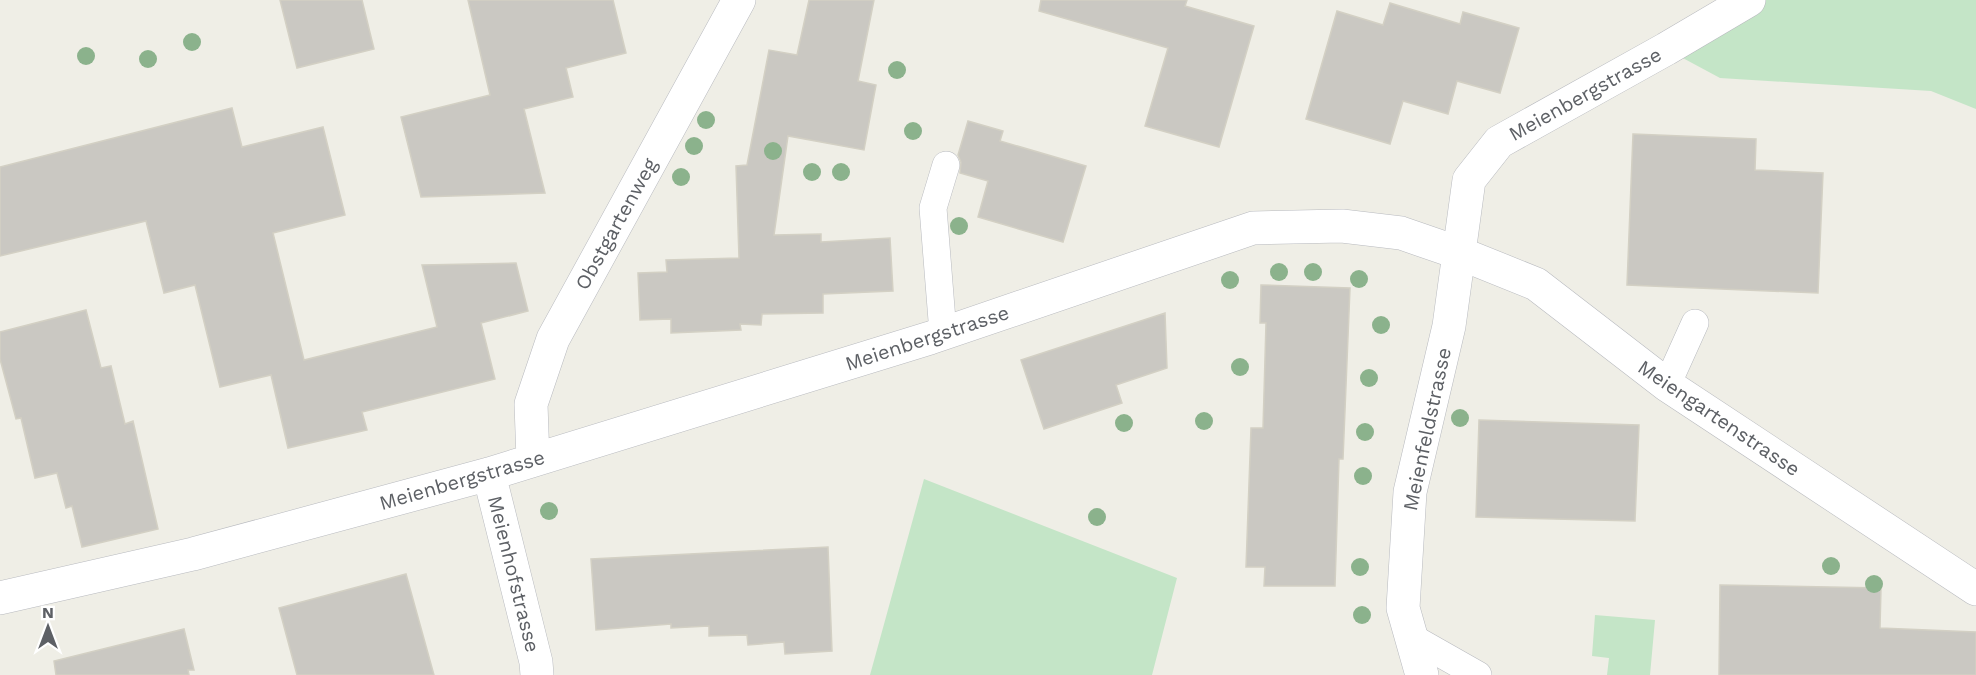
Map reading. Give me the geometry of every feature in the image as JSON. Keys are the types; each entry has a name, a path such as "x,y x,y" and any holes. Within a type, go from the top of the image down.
{"street":[{"name":"Obstgartenweg","path":"533,460 531,404 553,339 739,0"},
{"name":"Meienbergstrasse","path":"0,598 193,554 489,474 942,333 1253,228 1354,227 1401,233 1459,253 1469,180 1499,142 1715,9 1749,0"},
{"name":"Meiengartenstrasse","path":"1459,253 1536,284 1667,385 1976,589"},
{"name":"Meienfeldstrasse","path":"1422,675 1403,608 1410,492 1449,326 1459,253"},
{"name":"Meienhofstrasse","path":"489,474 536,662 537,675"}],"lane":[{"path":"942,333 933,208 946,165"},
{"path":"1667,385 1695,323"},
{"path":"1411,637 1478,675"}],"green space":[{"path":"1749,0 1976,0 1976,109 1931,91 1720,78 1666,49"},
{"path":"924,479 1177,578 1152,675 870,675"},
{"path":"1595,615 1655,620 1650,675 1607,675 1609,658 1592,656"}],"building":[{"path":"280,0 362,0 374,49 297,68"},
{"path":"468,0 613,0 626,53 566,68 573,97 524,109 545,193 421,197 401,117 490,95"},
{"path":"809,0 874,0 858,81 876,85 864,150 788,136 774,235 821,234 821,242 890,238 893,291 823,294 823,313 762,314 761,325 740,324 741,330 671,333 671,319 640,320 638,273 667,272 666,260 739,258 736,166 747,165 769,50 797,55"},
{"path":"1041,0 1187,0 1185,6 1254,26 1219,147 1145,126 1168,48 1039,11"},
{"path":"1390,3 1460,24 1463,12 1519,28 1500,93 1457,81 1448,114 1403,101 1390,144 1306,119 1337,11 1383,25"},
{"path":"232,108 242,147 323,127 345,215 273,233 304,360 437,327 422,265 516,263 528,311 481,323 495,379 362,412 367,430 288,448 271,375 220,387 195,285 164,293 146,221 0,256 0,167"},
{"path":"968,121 1003,131 1000,141 1086,166 1063,242 978,217 988,181 960,173 961,162 958,155"},
{"path":"1633,134 1756,139 1755,170 1823,173 1818,293 1627,285"},
{"path":"1261,285 1350,288 1343,459 1339,459 1335,586 1264,586 1265,567 1246,567 1251,428 1263,428 1266,323 1260,323"},
{"path":"86,310 101,368 111,366 125,424 133,421 158,529 82,547 72,506 66,508 57,473 35,478 21,418 16,419 0,359 0,332"},
{"path":"1165,313 1167,368 1116,385 1122,403 1044,429 1021,360"},
{"path":"1479,420 1639,425 1635,521 1476,517"},
{"path":"828,547 832,651 785,654 784,642 748,645 747,635 709,636 709,626 671,628 671,624 596,630 591,559"},
{"path":"406,574 434,675 297,675 279,608"},
{"path":"1720,585 1881,588 1880,628 1976,632 1976,675 1719,675"},
{"path":"184,629 194,670 188,670 189,675 56,675 54,661"}]}
